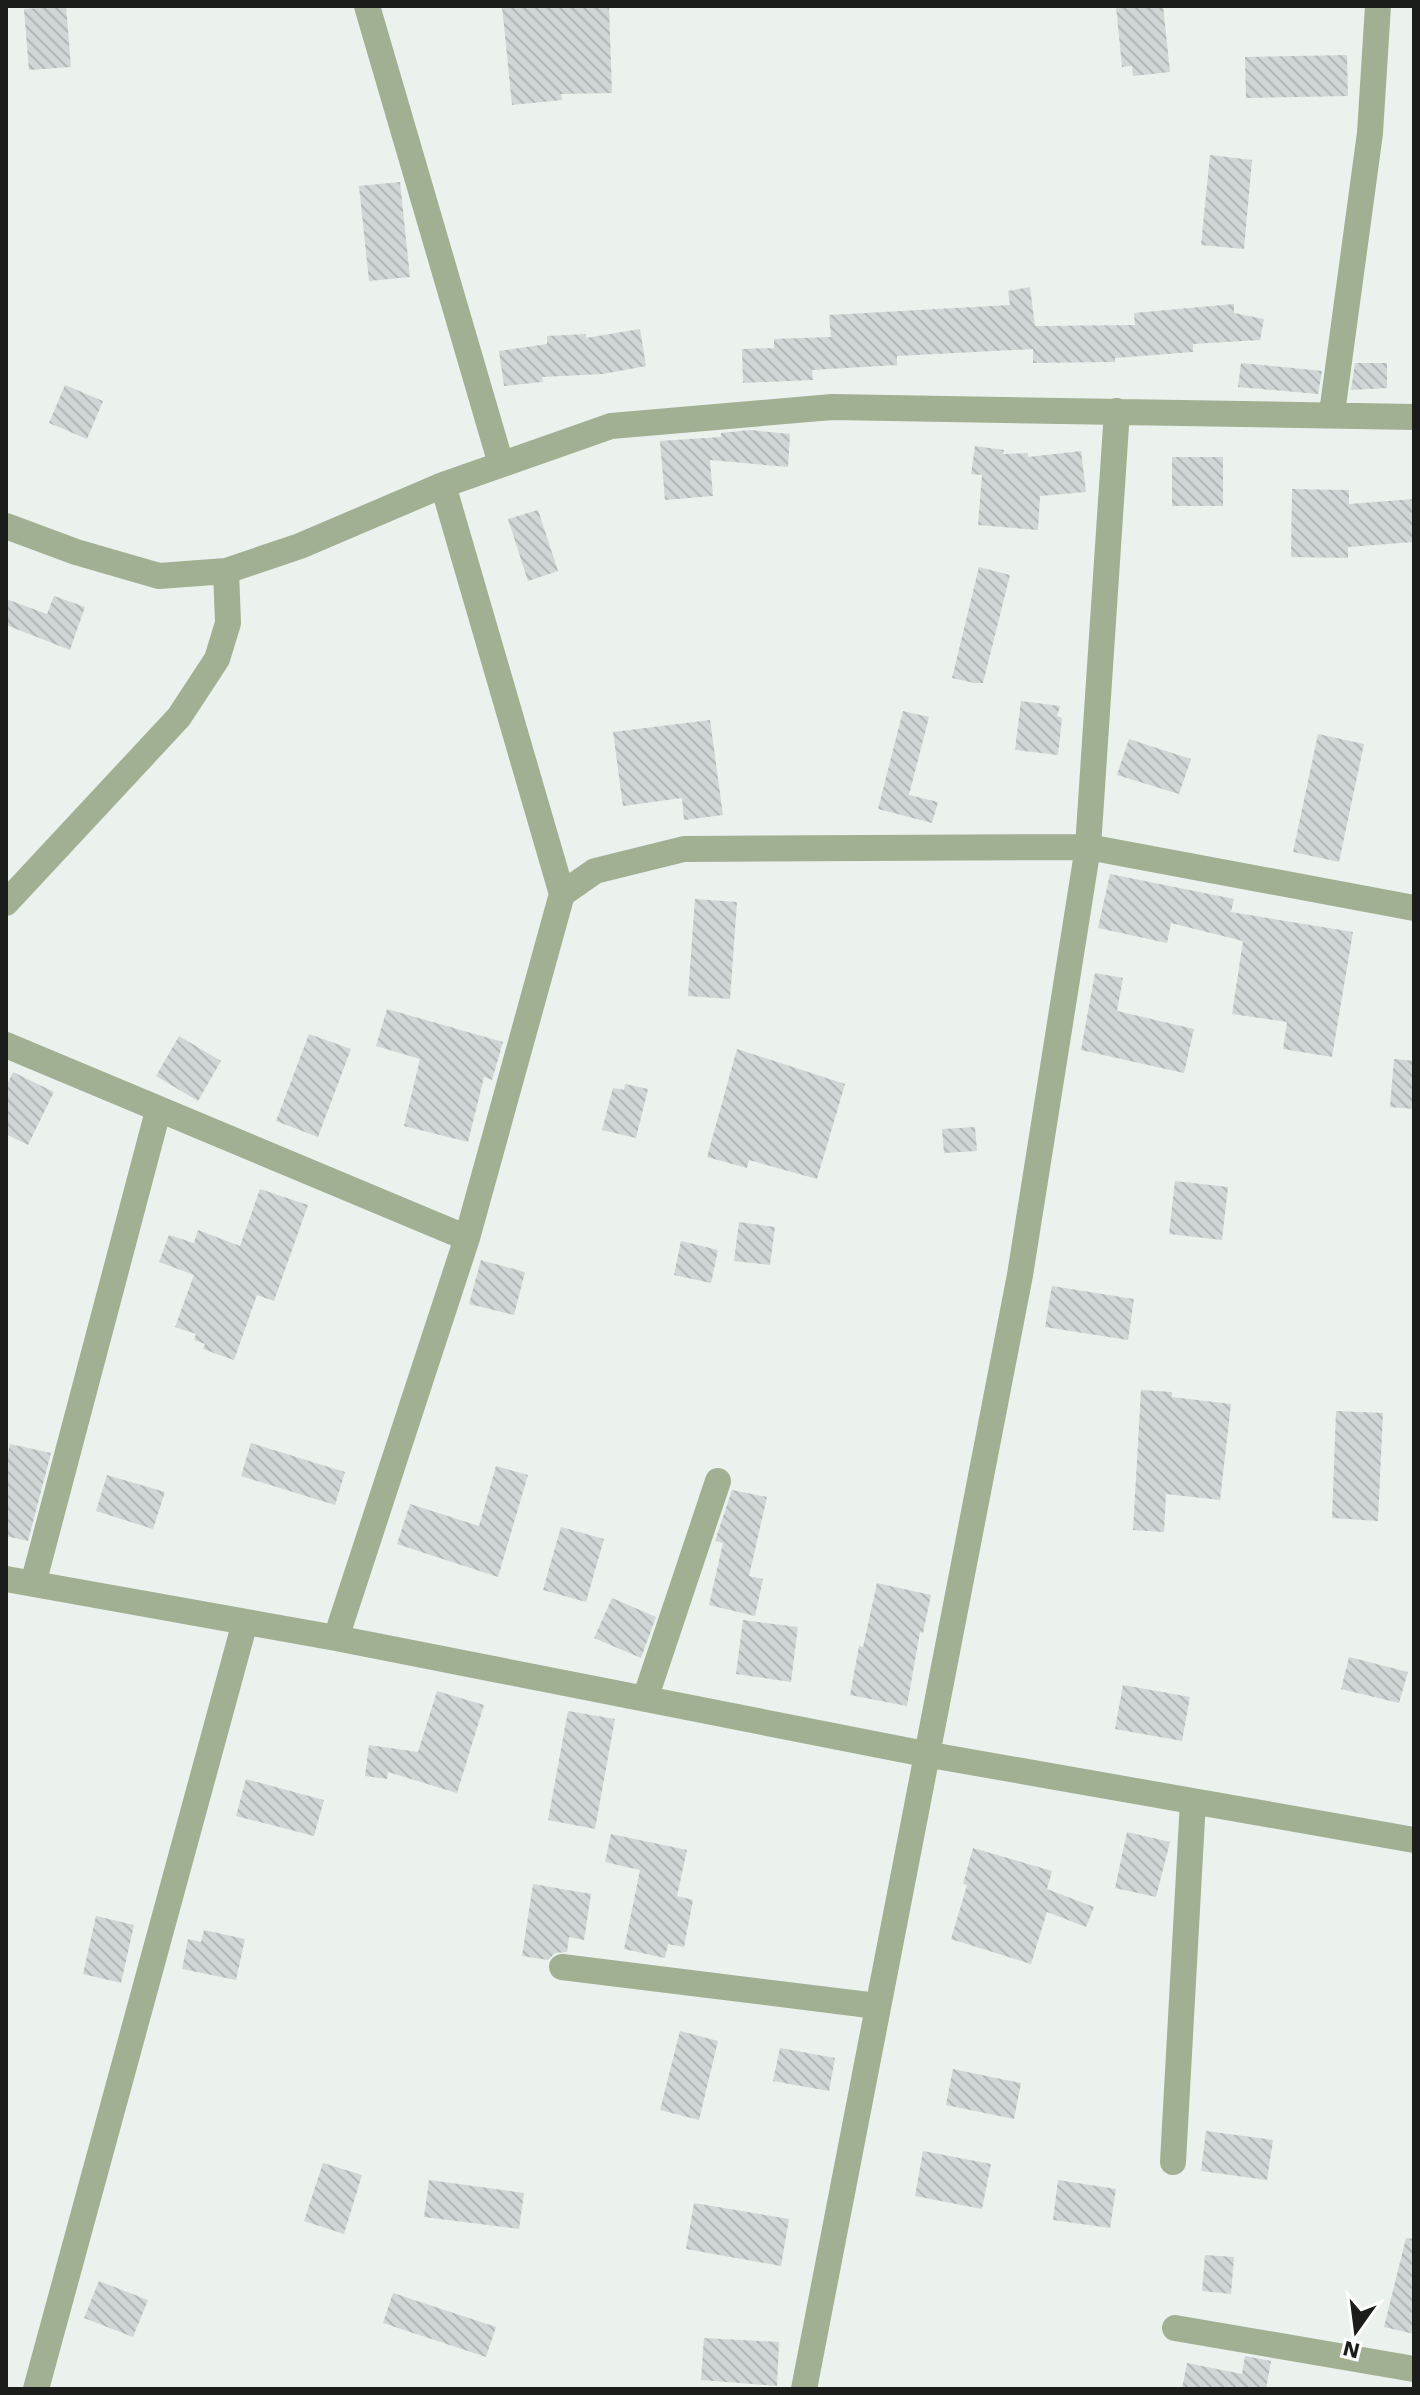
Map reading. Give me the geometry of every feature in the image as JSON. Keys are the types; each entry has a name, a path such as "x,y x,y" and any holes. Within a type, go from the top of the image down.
{"street":[{"path":"367,6 501,464"},
{"path":"1332,413 1370,133 1378,6"},
{"path":"6,526 76,552 159,576 226,571 300,546 443,485 611,426 626,424 832,407 1332,413 1414,417"},
{"path":"804,2389 1020,1275 1088,847 1117,411"},
{"path":"336,1638 467,1238 562,894 443,485"},
{"path":"6,903 179,717 217,659 228,623 226,571"},
{"path":"562,894 595,871 684,849 1088,847 1414,908"},
{"path":"6,1045 467,1238"},
{"path":"33,1584 158,1111"},
{"path":"645,1699 718,1481"},
{"path":"6,1579 336,1638 925,1754 1414,1840"},
{"path":"36,2389 245,1622"},
{"path":"1173,2162 1193,1801"},
{"path":"562,1967 877,2006"},
{"path":"1175,2328 1414,2369"}],"building":[{"path":"66,6 71,67 29,70 24,9"},
{"path":"502,6 609,6 612,93 561,94 562,100 512,105"},
{"path":"1116,6 1163,6 1170,72 1133,76 1132,66 1122,67"},
{"path":"1347,55 1348,96 1246,98 1245,57"},
{"path":"1210,155 1252,160 1244,249 1201,245"},
{"path":"400,182 410,277 369,281 359,186"},
{"path":"1030,287 1035,326 1135,325 1134,313 1234,304 1234,313 1264,319 1260,340 1193,344 1193,352 1115,358 1115,362 1033,363 1033,349 897,356 897,365 812,370 813,380 743,383 742,349 774,348 774,339 831,337 829,315 1010,305 1008,291"},
{"path":"640,329 646,366 603,374 542,377 543,382 504,386 499,351 547,344 547,336 586,334 586,338"},
{"path":"1241,363 1322,371 1318,394 1238,387"},
{"path":"1355,363 1387,363 1387,388 1351,390"},
{"path":"65,385 103,401 87,439 49,423"},
{"path":"750,430 790,434 788,467 710,460 713,496 665,500 660,441 721,437 721,433"},
{"path":"975,446 1004,450 1003,454 1028,453 1028,457 1081,451 1086,492 1040,496 1038,530 978,525 982,475 971,474"},
{"path":"1172,457 1223,457 1223,506 1172,506"},
{"path":"1292,489 1349,490 1349,504 1414,499 1414,542 1348,547 1348,558 1291,557"},
{"path":"538,510 558,571 528,581 508,519"},
{"path":"979,567 1010,575 983,683 974,683 952,678"},
{"path":"54,596 85,607 70,650 6,625 6,599 47,614"},
{"path":"1021,701 1060,706 1057,716 1062,718 1058,755 1015,750"},
{"path":"903,711 929,717 909,795 938,802 932,823 878,809"},
{"path":"710,720 723,815 684,820 682,798 623,806 613,732"},
{"path":"1318,734 1364,744 1339,862 1293,852"},
{"path":"1129,739 1191,759 1179,794 1117,775"},
{"path":"1110,874 1234,899 1231,912 1353,932 1332,1057 1283,1049 1287,1022 1232,1014 1243,941 1171,923 1167,943 1098,928"},
{"path":"695,899 737,902 730,999 688,996"},
{"path":"1095,973 1123,978 1117,1011 1194,1029 1184,1073 1081,1050"},
{"path":"387,1009 503,1042 492,1080 484,1077 468,1142 404,1126 420,1059 376,1046"},
{"path":"309,1034 351,1049 318,1137 276,1121"},
{"path":"179,1036 221,1061 198,1101 156,1076"},
{"path":"737,1049 845,1084 817,1179 749,1160 747,1168 707,1157"},
{"path":"1394,1059 1414,1061 1414,1109 1390,1107"},
{"path":"13,1072 54,1092 28,1145 6,1134 6,1087"},
{"path":"625,1084 648,1089 636,1138 602,1130 613,1088 624,1090"},
{"path":"975,1127 977,1151 944,1153 942,1129"},
{"path":"1175,1181 1228,1187 1222,1240 1169,1234"},
{"path":"260,1189 308,1205 274,1301 257,1295 234,1360 203,1349 205,1344 194,1340 196,1334 175,1327 194,1275 159,1262 169,1235 194,1243 198,1230 240,1246"},
{"path":"739,1222 775,1227 770,1265 734,1261"},
{"path":"681,1241 718,1250 711,1283 674,1275"},
{"path":"481,1260 525,1272 514,1315 469,1304"},
{"path":"1052,1286 1134,1299 1128,1340 1045,1327"},
{"path":"1141,1390 1172,1392 1172,1397 1231,1404 1220,1500 1166,1494 1164,1532 1133,1530"},
{"path":"1336,1411 1383,1413 1378,1521 1332,1518"},
{"path":"251,1443 345,1472 335,1505 241,1476"},
{"path":"10,1444 51,1453 28,1541 6,1536 6,1462"},
{"path":"496,1466 528,1475 498,1577 397,1544 410,1504 479,1526"},
{"path":"107,1475 165,1492 153,1529 96,1511"},
{"path":"732,1490 767,1497 749,1576 763,1579 755,1616 709,1605 723,1543 715,1541"},
{"path":"561,1527 604,1539 586,1602 543,1590"},
{"path":"877,1583 931,1595 923,1633 920,1632 907,1706 850,1695 859,1646 863,1647"},
{"path":"612,1598 656,1617 641,1658 594,1638"},
{"path":"743,1620 798,1627 791,1682 736,1674"},
{"path":"1349,1657 1408,1672 1399,1703 1341,1689"},
{"path":"1123,1685 1190,1697 1182,1741 1115,1729"},
{"path":"437,1691 484,1705 457,1793 388,1772 387,1779 365,1776 369,1745 418,1752"},
{"path":"568,1711 615,1719 595,1829 548,1820"},
{"path":"246,1779 324,1800 314,1836 236,1816"},
{"path":"1127,1832 1170,1842 1156,1897 1115,1888"},
{"path":"611,1834 687,1850 677,1896 693,1900 684,1947 668,1944 665,1958 624,1949 640,1870 605,1862"},
{"path":"973,1848 1052,1871 1047,1889 1094,1907 1086,1927 1047,1912 1031,1964 951,1939 967,1885 963,1884"},
{"path":"533,1884 591,1894 584,1940 569,1937 567,1952 555,1953 548,1960 522,1956"},
{"path":"96,1916 134,1925 121,1983 83,1974"},
{"path":"204,1930 245,1939 236,1980 182,1969 188,1939 201,1942"},
{"path":"680,2031 718,2041 699,2120 660,2110"},
{"path":"780,2048 835,2058 829,2091 773,2081"},
{"path":"953,2069 1021,2083 1014,2119 946,2105"},
{"path":"1206,2131 1273,2140 1267,2180 1201,2171"},
{"path":"923,2151 991,2164 982,2209 915,2196"},
{"path":"323,2163 362,2175 344,2234 304,2221"},
{"path":"429,2180 524,2193 519,2229 424,2217"},
{"path":"1058,2180 1116,2189 1110,2228 1053,2220"},
{"path":"694,2203 789,2219 781,2266 686,2249"},
{"path":"1406,2238 1414,2239 1414,2334 1384,2327"},
{"path":"1205,2255 1234,2257 1231,2294 1202,2291"},
{"path":"99,2281 148,2300 133,2337 84,2318"},
{"path":"393,2293 496,2327 486,2357 383,2323"},
{"path":"704,2338 779,2342 777,2386 701,2380"},
{"path":"1245,2356 1271,2361 1266,2389 1182,2389 1187,2363 1242,2374"}]}
